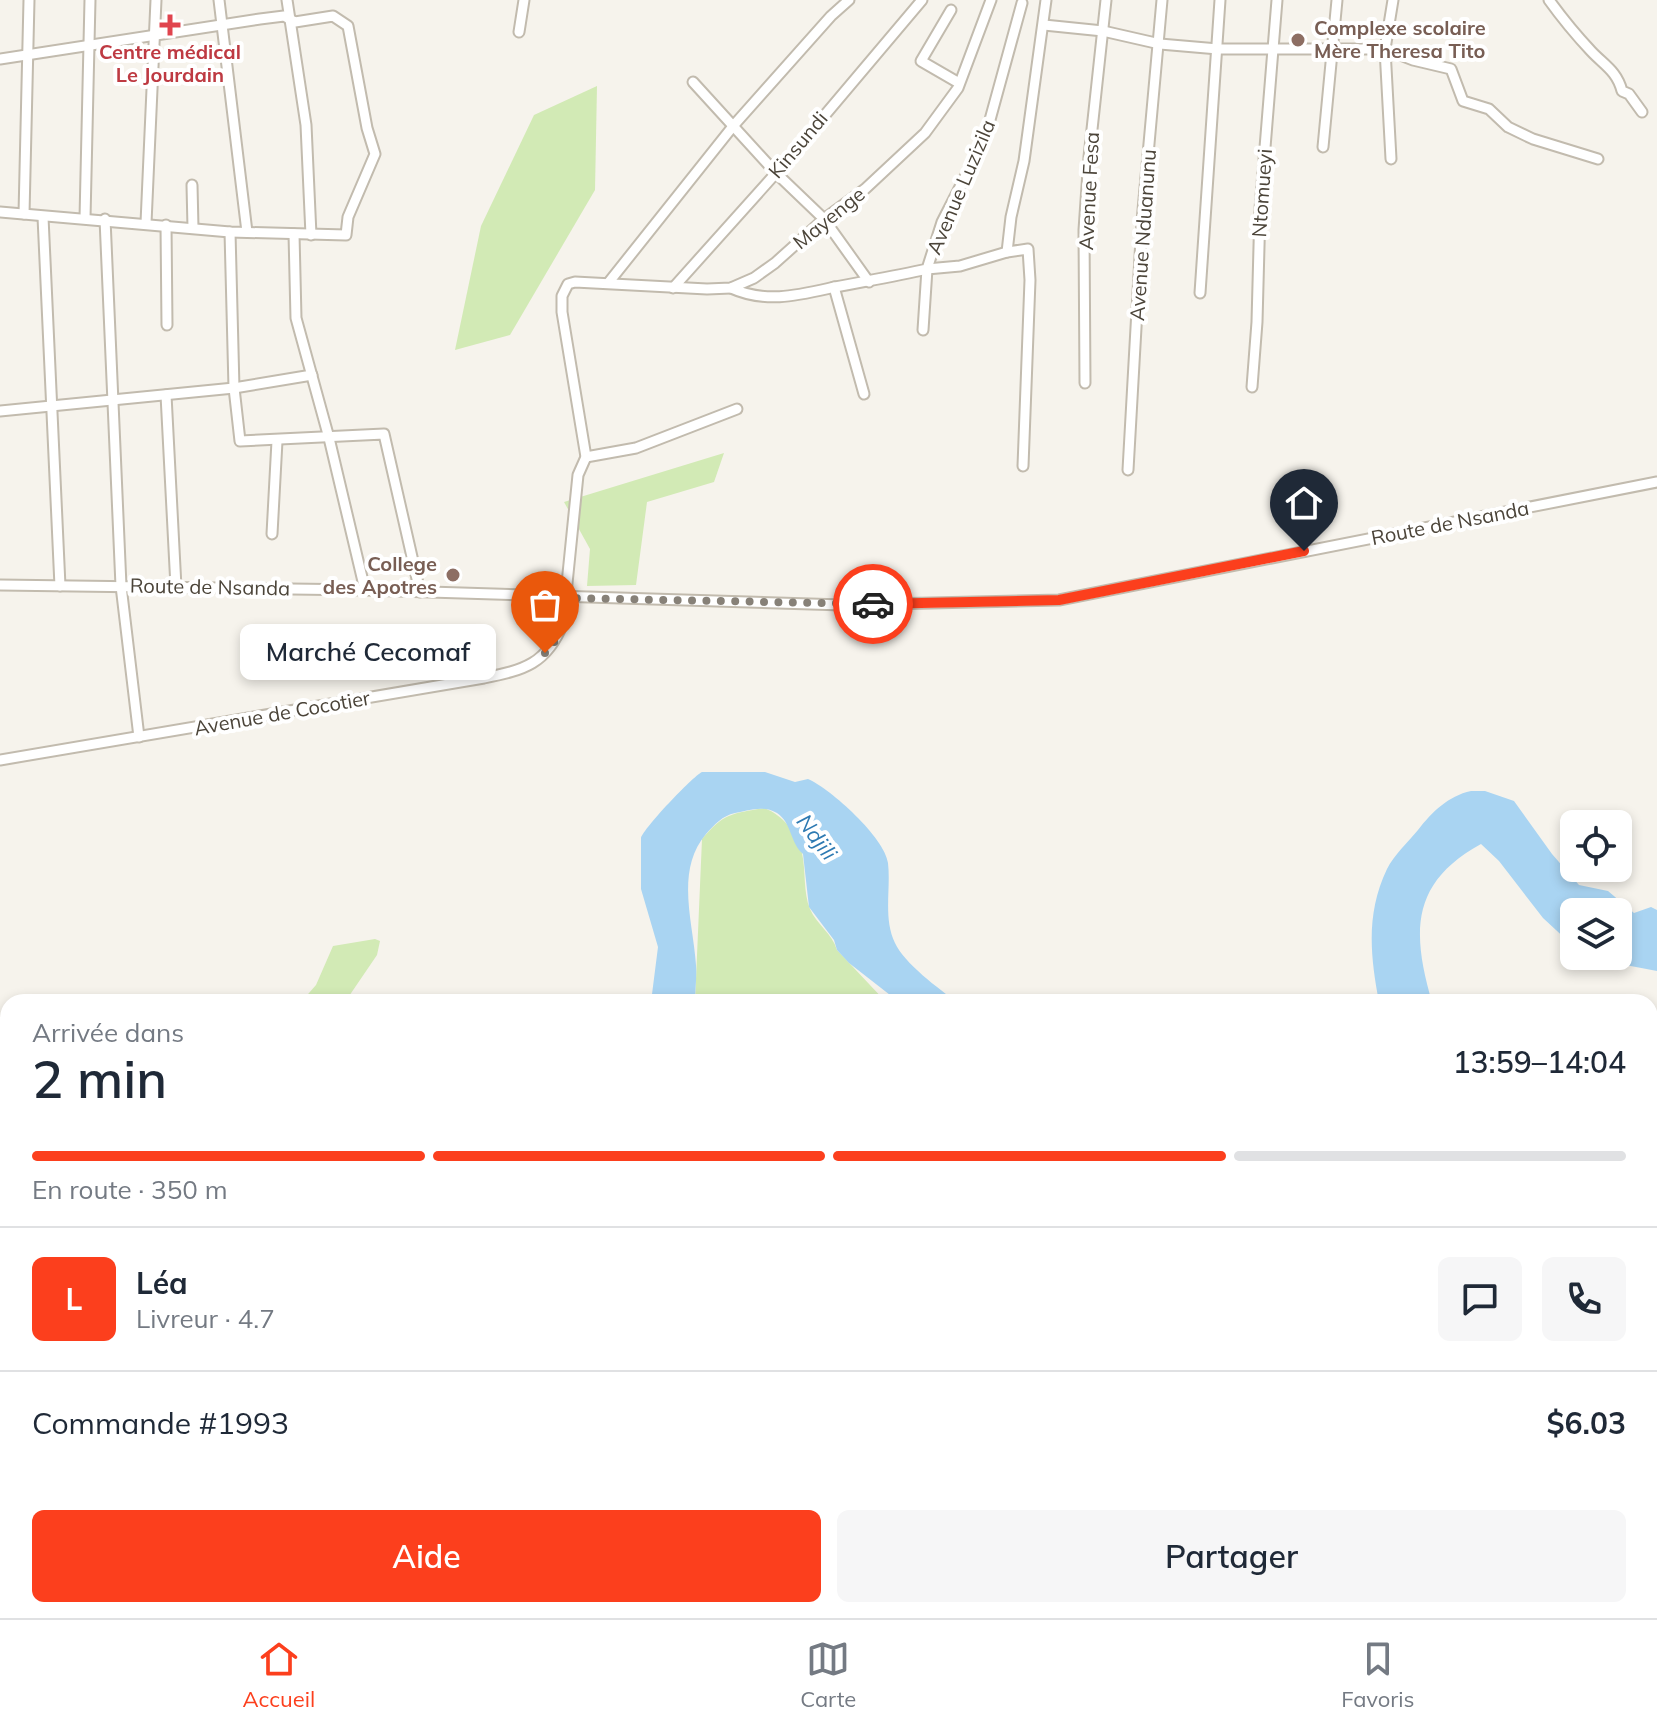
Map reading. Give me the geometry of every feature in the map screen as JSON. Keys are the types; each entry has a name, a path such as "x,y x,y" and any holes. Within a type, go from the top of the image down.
{"street":[{"path":"24,214 29,0"},
{"path":"85,218 90,0"},
{"path":"146,223 156,0"},
{"path":"219,0 247,232"},
{"path":"287,0 306,125 311,235"},
{"path":"519,32 524,0"},
{"path":"609,282 734,125 831,16 849,0"},
{"name":"Kinsundi","path":"673,288 776,173 922,0"},
{"name":"Mayenge","path":"586,457 562,312 564,289 568,284 609,282 673,288 731,288 754,278 865,189 912,146 942,111 958,88 991,0"},
{"path":"1007,252 1006,244 1024,161 1046,0"},
{"name":"Avenue Fesa","path":"1085,383 1084,230 1106,0"},
{"name":"Avenue Nduanunu","path":"1128,470 1142,221 1162,0"},
{"path":"1200,293 1220,0"},
{"name":"Ntomueyi","path":"1252,387 1260,209 1277,0"},
{"path":"1323,147 1337,0"},
{"path":"1391,159 1385,49 1393,0"},
{"path":"1549,0 1592,52 1609,66 1619,80 1622,91 1629,94 1642,112"},
{"name":"Avenue Luzizila","path":"731,288 754,296 773,298 805,295 927,269 942,222 985,138 1022,3"},
{"path":"951,10 921,61 959,83"},
{"path":"0,59 284,16 295,22 333,16 348,26 367,128 374,147 372,163 348,217 346,235 230,232 0,212"},
{"path":"1044,25 1103,31 1160,44 1218,49 1385,49 1413,60 1451,69 1463,101 1489,109 1508,127 1533,139 1598,159"},
{"path":"693,82 776,173 824,219 869,282"},
{"path":"192,185 193,228"},
{"path":"43,217 60,586"},
{"path":"105,219 121,586 139,737"},
{"path":"166,225 167,325"},
{"path":"230,232 234,388 240,441 384,434 420,592"},
{"path":"294,234 296,318 329,438 365,590"},
{"path":"923,330 927,269 960,266 1028,249 1030,280 1023,466"},
{"path":"834,287 864,394"},
{"path":"0,411 234,388 312,375"},
{"path":"166,395 176,587"},
{"path":"586,457 636,448 737,409"},
{"path":"272,534 277,441"},
{"name":"Avenue de Cocotier","path":"0,760 519,671 534,663 555,644 563,623 578,475 586,457"},
{"name":"Route de Nsanda","path":"0,585 365,590 843,605 1059,600 1657,482"}],"green space":[{"path":"597,86 595,190 510,335 455,350 481,226 534,115"},
{"path":"724,453 714,482 647,502 636,585 587,586 590,549 564,502"},
{"path":"764,808 788,826 802,853 805,889 813,915 837,950 878,994 695,994 702,839 716,824 743,812"},
{"path":"375,939 380,941 377,955 350,994 308,994 316,985 333,946"}],"water":[{"name":"Ndjili","path":"702,772 765,772 795,782 808,779 843,803 885,853 889,873 889,924 895,943 914,967 946,994 889,994 849,963 809,907 803,854 786,822 777,813 762,809 735,813 719,821 706,834 691,864 688,897 696,965 695,994 652,994 658,947 641,889 641,838 650,824"},
{"path":"1471,791 1485,791 1514,801 1560,863 1560,882 1576,882 1608,891 1616,898 1560,898 1560,934 1481,844 1441,875 1429,893 1422,912 1421,954 1430,994 1378,994 1372,934 1380,885 1397,854 1435,811 1448,801"},
{"path":"1651,907 1657,910 1657,971 1632,966 1632,911"}],"way so far":[{"path":"545,653 555,644 563,623 565,598 873,604"}],"place":[{"name":"Centre médical Le Jourdain","path":"170,25"},
{"name":"Complexe scolaire Mère Theresa Tito","path":"1298,40"},
{"name":"College des Apotres","path":"453,575"},
{"name":"Marché Cecomaf","path":"545,653"}],"route":[{"path":"873,604 1059,600 1304,551"}]}
